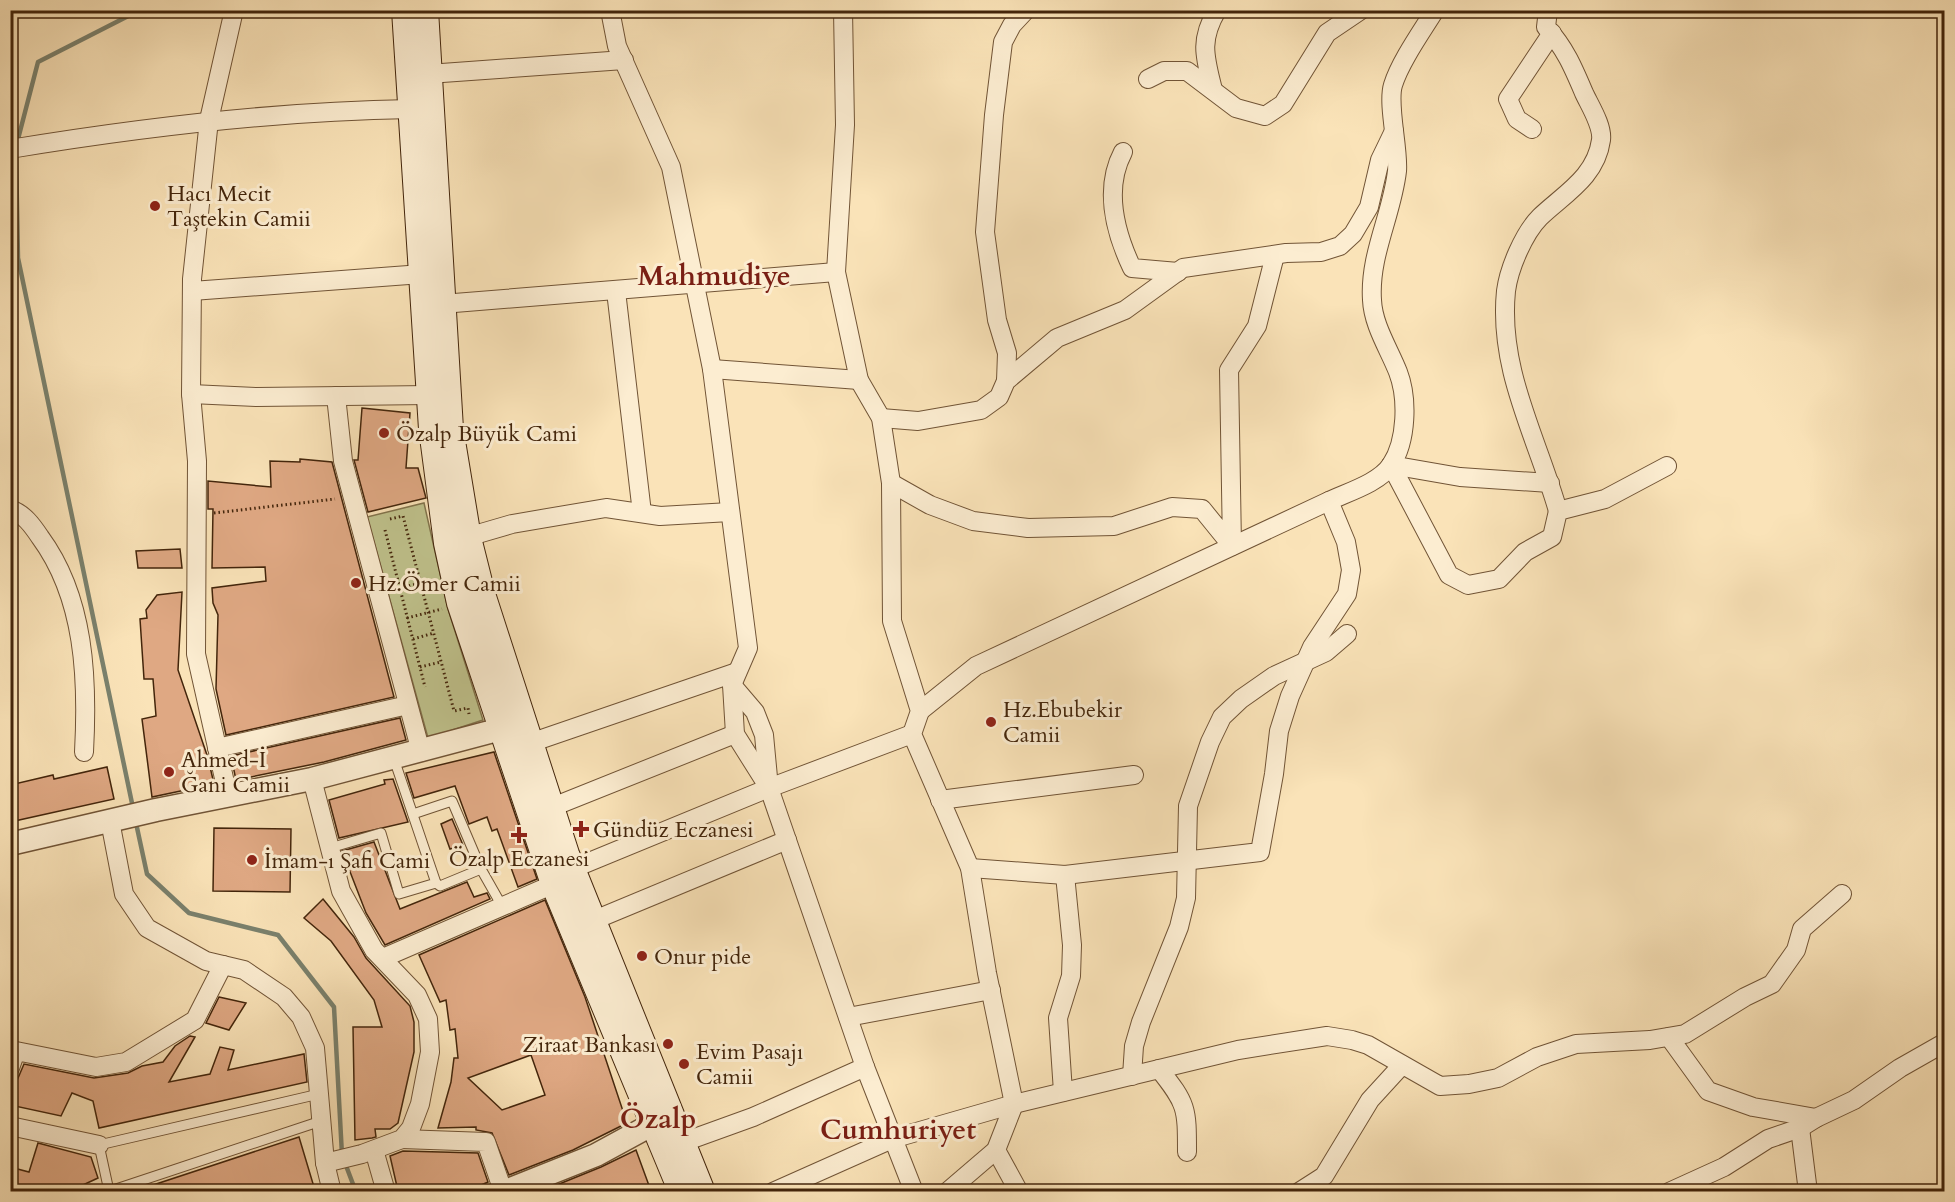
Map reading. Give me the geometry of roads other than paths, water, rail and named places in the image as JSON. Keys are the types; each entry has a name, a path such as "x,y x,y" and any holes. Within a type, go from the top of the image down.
{"main road":[{"path":"405,10 430,395 458,540 482,594 518,732 563,876 662,1122 681,1143 702,1191"},
{"path":"424,10 458,540 460,603 518,732 549,808 563,876 592,921 662,1122 682,1191"}],"street":[{"path":"228,796 196,654 197,461 191,394 192,291 209,120 234,10"},
{"path":"610,10 618,46 671,166 712,369 748,648 734,678 735,734 769,788 848,1017 892,1139 914,1191"},
{"path":"843,10 844,125 836,272 859,380 881,418 891,483 892,621 920,711"},
{"path":"881,418 918,421 981,410 999,397 1006,381 1007,353 997,320 985,232 994,115 1003,42 1012,25 1026,10"},
{"path":"1213,90 1203,49 1209,24 1217,10"},
{"path":"1148,79 1164,71 1186,71 1236,108 1265,116 1283,104 1327,33 1361,10"},
{"path":"947,1191 996,1150 1014,1104 970,868 912,734 920,711 976,666 1329,501 1379,476 1391,465 1401,441 1404,407 1399,375 1379,329 1372,302 1378,243 1397,171 1392,86 1436,10"},
{"path":"1391,465 1449,576 1468,585 1499,579 1525,552 1552,537 1558,511 1509,364 1505,320 1506,288 1520,249 1539,218 1571,192 1593,165 1601,138 1594,114 1564,46 1546,27 1548,10"},
{"path":"1532,129 1517,119 1508,99 1552,33"},
{"path":"10,149 209,120 338,110 411,109 428,74 624,60"},
{"path":"1006,381 1057,338 1125,310 1183,268 1275,255 1321,252 1340,246 1353,234 1369,207 1380,160 1395,131"},
{"path":"1123,152 1115,168 1111,187 1126,254 1132,267 1178,272"},
{"path":"1232,546 1229,370 1257,326 1275,255"},
{"path":"442,304 836,272"},
{"path":"192,291 422,274"},
{"path":"616,291 642,513"},
{"path":"712,369 859,380"},
{"path":"191,394 256,397 430,395"},
{"path":"336,396 343,461 420,752"},
{"path":"1391,465 1460,477 1550,483"},
{"path":"1558,511 1605,499 1667,466"},
{"path":"891,483 930,505 973,521 1028,528 1114,526 1172,507 1202,510 1232,546"},
{"path":"970,868 1065,874 1260,852 1279,731 1290,696 1312,647 1347,594 1352,570 1346,542 1329,501"},
{"path":"458,540 512,524 606,508 660,516 730,512"},
{"path":"10,509 19,512 30,523 57,559 72,596 87,692 84,752"},
{"path":"1132,1076 1134,1046 1141,1022 1179,927 1186,898 1188,806 1210,742 1222,717 1241,699 1274,676 1326,652 1347,634"},
{"path":"10,844 518,732 734,678"},
{"path":"734,678 755,712 764,735 769,788"},
{"path":"217,748 408,705"},
{"path":"549,808 735,734"},
{"path":"383,958 502,906 563,876 769,788 912,734"},
{"path":"940,800 1134,776"},
{"path":"312,779 341,891 374,950 417,995 428,1019 430,1052 420,1104 411,1128 402,1139"},
{"path":"113,821 124,894 147,928 206,961 244,970 284,997 301,1017 315,1048 325,1163 332,1191"},
{"path":"592,921 787,840"},
{"path":"1063,1092 1058,1018 1071,976 1072,945 1065,874"},
{"path":"773,1191 892,1139 1014,1104 1238,1050 1327,1036 1368,1045 1440,1086 1468,1084 1498,1078 1537,1057 1576,1044 1686,1034 1745,997 1772,984 1796,950 1802,929 1842,894"},
{"path":"10,1068 16,1051 96,1067 126,1062 195,1020 222,965"},
{"path":"848,1017 991,990"},
{"path":"1669,1037 1708,1091 1753,1107 1816,1118"},
{"path":"1669,1191 1724,1167 1768,1139 1800,1128 1854,1100 1900,1068 1944,1043"},
{"path":"1299,1191 1324,1176 1370,1100 1402,1065"},
{"path":"681,1143 753,1117 866,1067"},
{"path":"1160,1069 1182,1098 1187,1121 1187,1152"},
{"path":"325,1163 374,1150 402,1139 486,1142 503,1191 596,1155 662,1122"},
{"path":"10,1126 99,1145"},
{"path":"1800,1128 1808,1191"},
{"path":"374,1150 386,1191"},
{"path":"996,1150 1019,1191"}],"lane":[{"path":"394,759 436,883 440,886 481,869"},
{"path":"413,814 452,801 481,869 502,906"},
{"path":"330,848 381,833 399,894 436,883"},
{"path":"319,1094 99,1145 108,1191 321,1121"}],"waterway":[{"path":"17,143 38,62 140,10"},
{"path":"16,154 18,258 133,808"},
{"path":"136,823 147,874 189,913 278,935 334,1007 342,1155"},
{"path":"345,1163 356,1192"}],"place":[{"name":"Hacı Mecit Taştekin Camii","path":"155,206"},
{"name":"Özalp Büyük Cami","path":"384,433"},
{"name":"Hz.Ömer Camii","path":"356,583"},
{"name":"Hz.Ebubekir Camii","path":"991,722"},
{"name":"Ahmed-İ Ğani Camii","path":"169,772"},
{"name":"Gündüz Eczanesi","path":"581,829"},
{"name":"Özalp Eczanesi","path":"519,835"},
{"name":"İmam-ı Şafi Cami","path":"252,860"},
{"name":"Onur pide","path":"642,956"},
{"name":"Ziraat Bankası","path":"668,1044"},
{"name":"Evim Pasajı Camii","path":"684,1064"}],"district":[{"name":"Mahmudiye","path":"714,275"},
{"name":"Özalp","path":"658,1118"},
{"name":"Cumhuriyet","path":"898,1129"}]}
